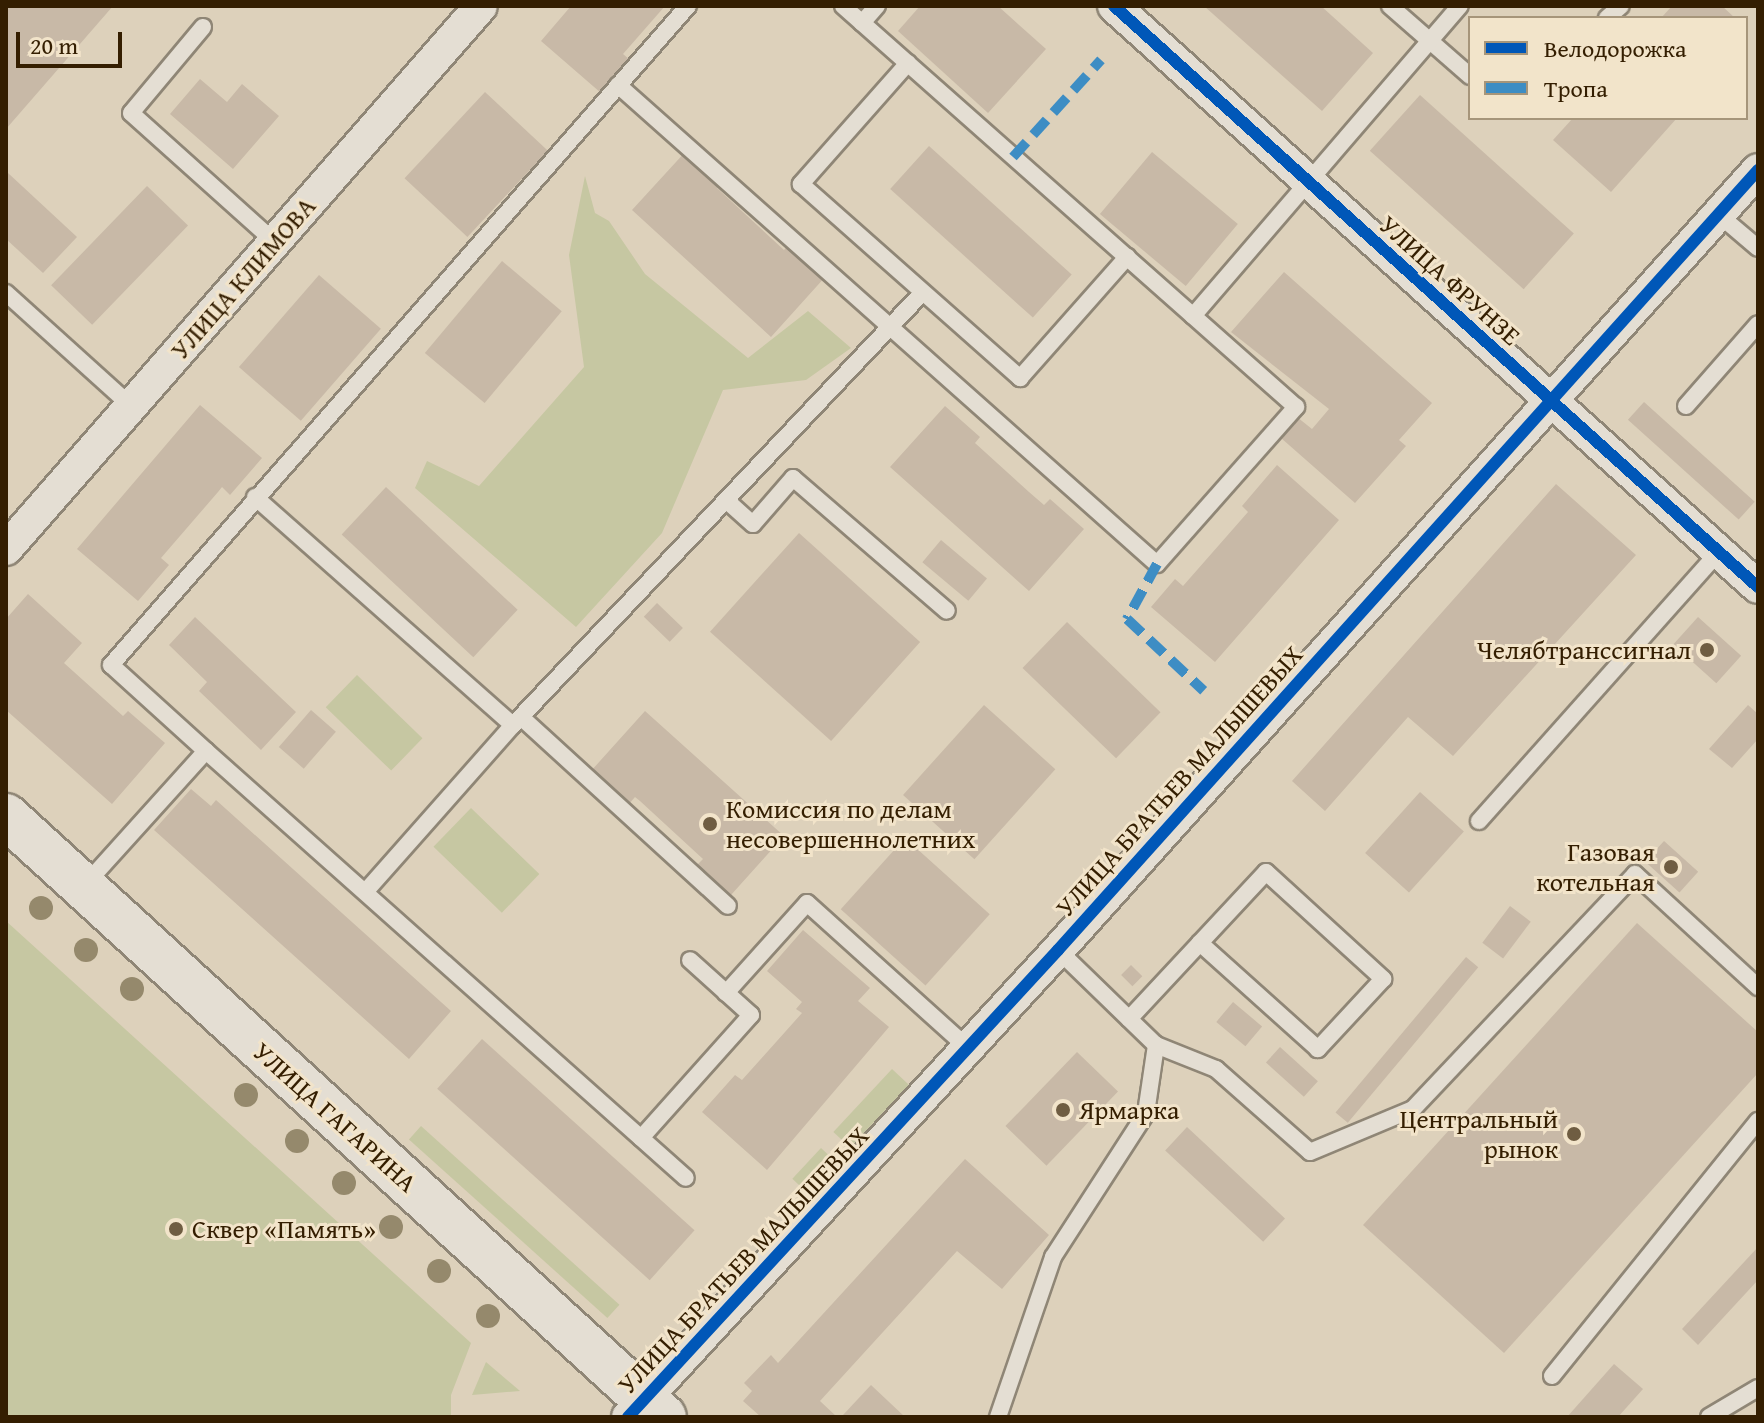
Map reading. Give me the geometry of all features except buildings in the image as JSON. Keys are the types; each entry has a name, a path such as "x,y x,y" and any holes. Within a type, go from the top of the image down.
{"main road":[{"name":"УЛИЦА ГАГАРИНА","path":"6,816 645,1411"}],"street":[{"name":"УЛИЦА КЛИМОВА","path":"6,549 481,6"},
{"name":"УЛИЦА ФРУНЗЕ","path":"1114,6 1758,587"},
{"name":"УЛИЦА БРАТЬЕВ МАЛЫШЕВЫХ","path":"645,1411 1549,398 1758,170"}],"lane":[{"path":"686,1178 111,665 688,6"},
{"path":"618,85 1157,564 1296,407 843,6"},
{"path":"862,23 877,6"},
{"path":"1390,6 1468,74"},
{"path":"1193,316 1306,181 1460,6"},
{"path":"203,27 131,113 275,242"},
{"path":"908,63 801,184 1020,378 1127,257"},
{"path":"1718,214 1758,248"},
{"path":"366,891 517,721 923,292"},
{"path":"6,293 131,406"},
{"path":"1686,406 1758,324"},
{"path":"726,500 753,524 793,478 947,611"},
{"path":"255,497 728,906"},
{"path":"1479,821 1719,552"},
{"path":"83,887 206,751"},
{"path":"1129,1019 1266,872 1383,979 1318,1049 1200,943"},
{"path":"1058,950 1156,1045 1216,1069 1310,1152 1413,1109 1635,874 1758,987"},
{"path":"726,993 807,903 968,1048"},
{"path":"641,1138 751,1015 690,960"},
{"path":"998,1417 1053,1257 1146,1113 1156,1045"},
{"path":"1552,1376 1758,1121"},
{"path":"1709,1417 1758,1388"}],"green space":[{"path":"585,176 595,213 609,221 645,274 748,358 808,311 851,348 806,380 723,390 662,533 576,627 415,488 427,461 479,486 584,367 569,255"},
{"path":"357,675 422,738 391,771 326,707"},
{"path":"471,808 539,874 502,913 433,847"},
{"name":"Сквер «Память»","path":"6,921 471,1343 451,1395 451,1417 6,1417"},
{"path":"892,1069 909,1085 850,1148 833,1132"},
{"path":"421,1126 619,1305 607,1318 409,1139"},
{"path":"821,1148 835,1161 806,1192 792,1179"},
{"path":"486,1362 520,1391 472,1395"}],"marked path":[{"path":"1013,157 1101,60"},
{"path":"1157,564 1127,619 1204,691"}],"cycle path":[{"path":"1114,6 1758,587"},
{"path":"628,1417 1058,950 1758,170"}],"place":[{"name":"Челябтранссигнал","path":"1707,650"},
{"name":"Комиссия по делам несовершеннолетних","path":"710,824"},
{"name":"Газовая котельная","path":"1671,867"},
{"name":"Ярмарка","path":"1063,1110"},
{"name":"Центральный рынок","path":"1574,1134"},
{"name":"Сквер «Память»","path":"176,1229"}]}
